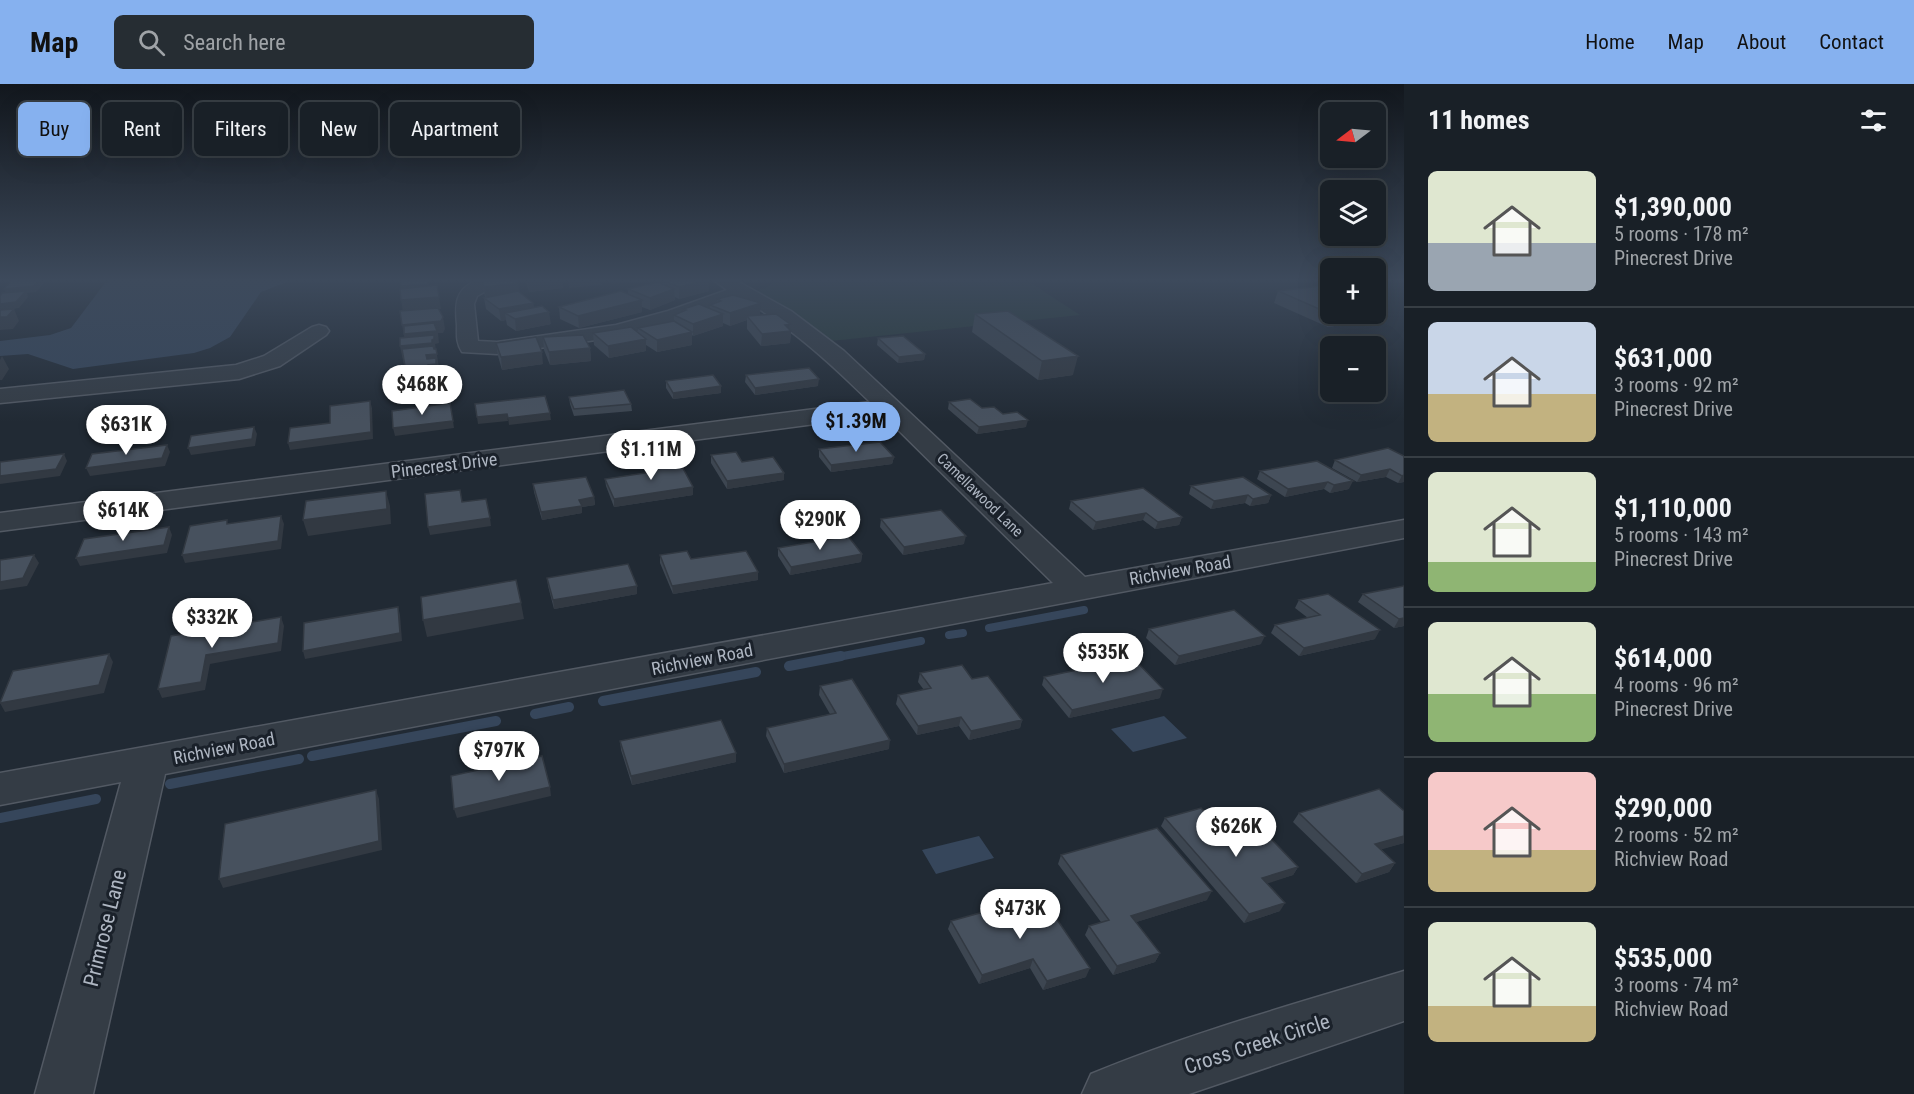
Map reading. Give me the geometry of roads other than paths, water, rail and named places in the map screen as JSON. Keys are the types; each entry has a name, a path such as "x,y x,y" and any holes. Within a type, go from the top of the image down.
{"street":[{"path":"467,328 467,343 475,348 544,342 628,328"},
{"name":"Camellawood Lane","path":"803,328 1078,589"},
{"path":"0,396 238,372 272,361 319,331"},
{"name":"Pinecrest Drive","path":"0,522 888,407"},
{"name":"Richview Road","path":"0,789 1404,529"},
{"name":"Primrose Lane","path":"64,1094 147,762"},
{"name":"Cross Creek Circle","path":"1111,1094 1209,1059 1404,996"}],"water":[{"path":"71,328 236,328 230,337 210,348 194,353 73,369 28,354 0,356 0,341 50,335"},
{"path":"1164,716 1187,738 1133,752 1111,729"},
{"path":"979,836 994,858 936,874 922,850"}],"waterway":[{"path":"989,628 1084,610"},
{"path":"949,635 963,633"},
{"path":"833,658 921,641"},
{"path":"789,666 841,656"},
{"path":"603,701 756,672"},
{"path":"535,714 569,707"},
{"path":"312,756 496,721"},
{"path":"170,784 299,759"},
{"path":"0,818 96,799"}]}
